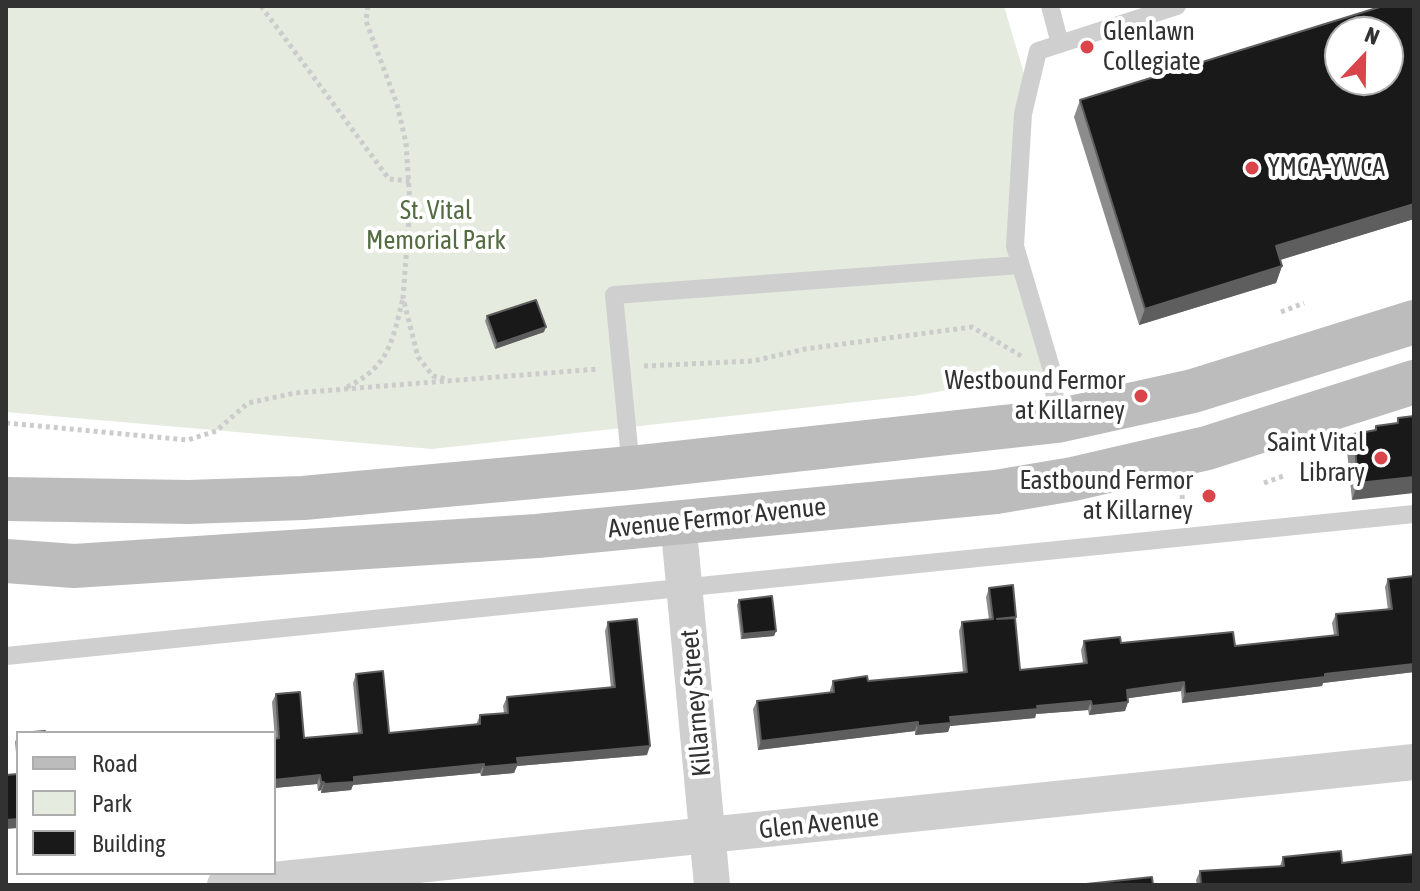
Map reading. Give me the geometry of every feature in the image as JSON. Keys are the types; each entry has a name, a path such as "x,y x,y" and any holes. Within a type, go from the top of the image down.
{"main road":[{"path":"6,499 189,502 303,498 631,468 1057,421 1193,391 1414,322"},
{"name":"Avenue Fermor Avenue","path":"6,561 74,566 537,536 678,520 996,492 1207,448 1414,382"}],"street":[{"name":"Killarney Street","path":"678,520 712,885"},
{"name":"Glen Avenue","path":"225,885 1414,762"}],"lane":[{"path":"1050,6 1060,44"},
{"path":"1057,421 1052,371 1015,246 1026,101 1038,51 1177,6"},
{"path":"631,468 614,295 1020,265"},
{"path":"6,656 1414,514"}],"path":[{"path":"261,6 389,179 410,181"},
{"path":"342,390 364,379 390,348 403,298 410,181 406,143 397,104 366,21 368,6"},
{"path":"403,298 418,357 433,376 453,380"},
{"path":"1281,312 1304,303"},
{"path":"6,423 188,440 216,431 248,403 295,393 621,367 753,361 805,349 972,327 1052,371"},
{"path":"1264,483 1286,475"}],"green space":[{"name":"St. Vital Memorial Park","path":"6,6 1004,6 1028,87 1015,246 1052,371 920,395 432,449 6,412"}],"building":[{"name":"YMCA–YWCA","path":"1383,6 1414,6 1414,204 1276,246 1282,266 1145,309 1080,100 1324,24 1324,96 1404,96 1404,16 1351,16"},
{"path":"536,300 546,327 497,344 487,316"},
{"name":"Saint Vital Library","path":"1414,416 1414,477 1358,483 1354,434 1376,430 1376,426 1398,423 1398,418"},
{"path":"1414,576 1414,664 1185,694 1184,682 1127,690 1128,702 1092,706 1091,701 1037,706 1038,709 950,717 951,723 918,726 918,722 761,741 757,701 834,692 833,681 867,676 868,681 967,672 962,622 993,619 989,588 1013,585 1016,617 997,619 1015,618 1020,670 1087,663 1084,641 1120,637 1121,643 1233,632 1235,646 1338,635 1336,614 1392,609 1388,579"},
{"path":"772,596 776,631 743,634 739,600"},
{"path":"637,619 650,746 517,758 518,764 484,767 484,764 354,777 354,782 324,784 320,775 276,780 276,739 279,738 276,694 300,692 304,738 362,733 356,674 383,671 389,733 480,724 480,715 508,713 507,697 615,687 608,622"},
{"path":"16,774 16,819 6,820 6,775"},
{"path":"1341,851 1342,863 1414,854 1414,885 1201,885 1200,871 1284,866 1283,857"},
{"path":"1152,877 1153,885 1077,885"}],"place":[{"name":"Glenlawn Collegiate","path":"1087,47"},
{"name":"YMCA–YWCA","path":"1252,168"},
{"name":"Westbound Fermor at Killarney","path":"1141,396"},
{"name":"Saint Vital Library","path":"1381,458"},
{"name":"Eastbound Fermor at Killarney","path":"1209,496"}]}
